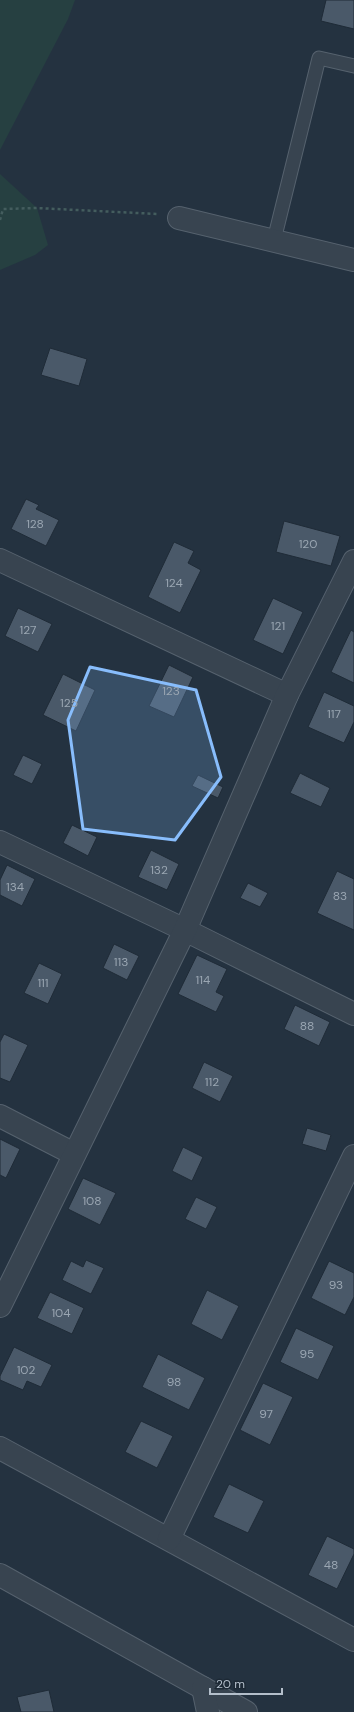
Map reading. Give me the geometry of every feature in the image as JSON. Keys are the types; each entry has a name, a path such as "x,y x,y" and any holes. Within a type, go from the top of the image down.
{"street":[{"path":"179,218 354,260"},
{"path":"0,560 287,695"},
{"path":"0,1306 184,930 287,695 354,560"},
{"path":"0,842 184,930 354,1014"},
{"path":"0,1116 74,1154"},
{"path":"169,1539 354,1156"},
{"path":"0,1448 354,1640"},
{"path":"0,1575 246,1712"},
{"path":"203,1688 208,1712"}],"lane":[{"path":"274,240 319,58 354,66"}],"path":[{"path":"0,220 1,210 38,208 157,214 179,218"}],"highlighted area":[{"path":"90,667 196,690 221,777 175,840 83,829 68,720"}],"green space":[{"path":"0,0 75,0 68,19 0,150"},
{"path":"0,174 37,208 48,245 35,255 0,270"}],"building":[{"path":"326,0 354,0 354,29 321,21"},
{"path":"50,348 87,359 79,386 41,375"},
{"path":"26,499 39,505 36,509 59,520 46,546 11,529"},
{"path":"284,521 340,536 331,566 276,552"},
{"path":"174,542 194,551 188,563 201,570 180,613 148,597"},
{"path":"273,598 303,612 283,654 253,640"},
{"path":"18,608 52,624 38,652 5,636"},
{"path":"351,630 354,632 354,683 331,672"},
{"path":"169,665 193,677 174,717 149,706"},
{"path":"63,674 95,690 76,731 43,715"},
{"path":"324,692 354,706 354,722 344,743 308,727"},
{"path":"23,755 42,764 32,784 13,775"},
{"path":"300,773 330,788 321,807 290,793"},
{"path":"198,775 223,787 218,798 192,786"},
{"path":"72,825 97,837 88,856 63,843"},
{"path":"151,850 179,864 167,890 138,877"},
{"path":"7,865 35,879 22,906 0,895 0,880"},
{"path":"337,871 354,879 354,930 317,913"},
{"path":"248,883 268,893 260,907 240,898"},
{"path":"114,944 139,956 127,980 103,968"},
{"path":"197,955 227,969 216,992 224,996 216,1012 178,994"},
{"path":"39,963 62,974 48,1004 24,993"},
{"path":"295,1005 330,1022 319,1046 284,1029"},
{"path":"4,1034 28,1045 10,1082 0,1078 0,1042"},
{"path":"204,1062 233,1076 220,1102 192,1088"},
{"path":"307,1128 331,1135 326,1151 302,1144"},
{"path":"0,1139 20,1149 6,1178 0,1175"},
{"path":"183,1147 203,1157 192,1181 172,1171"},
{"path":"83,1178 116,1193 100,1225 68,1209"},
{"path":"196,1197 217,1207 206,1229 185,1219"},
{"path":"86,1260 104,1268 91,1294 62,1280 71,1261 83,1267"},
{"path":"329,1261 354,1273 354,1297 345,1315 311,1298"},
{"path":"207,1290 239,1306 222,1340 191,1324"},
{"path":"50,1292 84,1308 72,1334 37,1318"},
{"path":"296,1328 334,1346 318,1380 280,1362"},
{"path":"14,1347 52,1365 41,1387 27,1381 23,1390 0,1380 0,1376"},
{"path":"158,1354 205,1378 189,1410 142,1387"},
{"path":"263,1383 293,1397 270,1445 240,1430"},
{"path":"141,1421 173,1436 157,1468 125,1452"},
{"path":"229,1484 264,1501 248,1533 213,1517"},
{"path":"327,1536 354,1549 354,1554 337,1589 308,1575"},
{"path":"49,1690 54,1712 21,1712 17,1697"}]}
